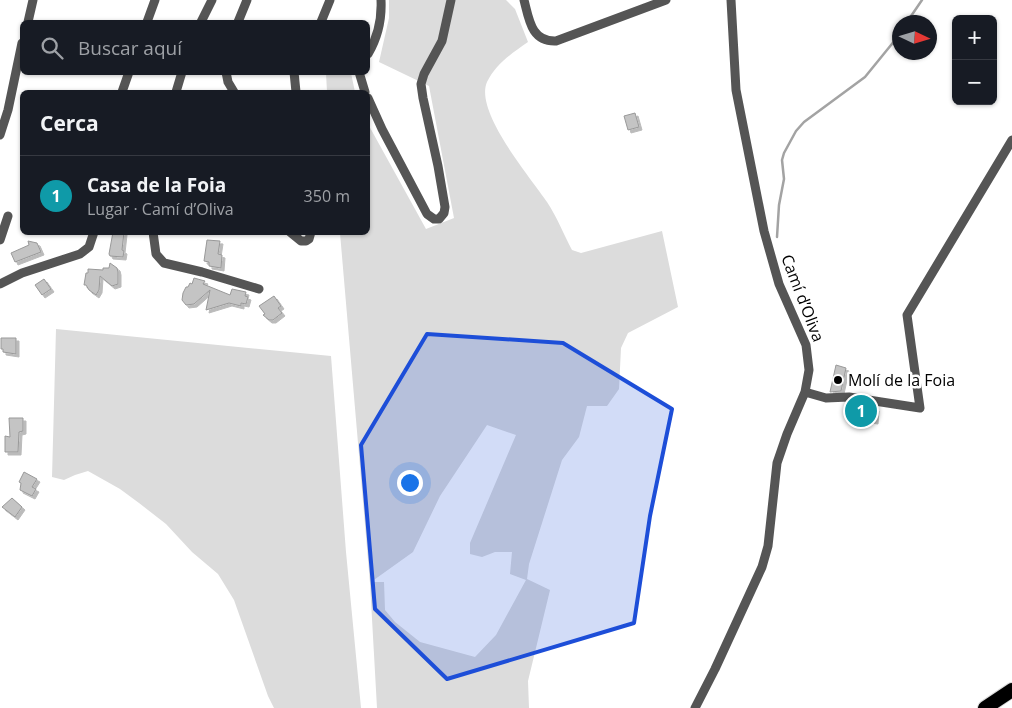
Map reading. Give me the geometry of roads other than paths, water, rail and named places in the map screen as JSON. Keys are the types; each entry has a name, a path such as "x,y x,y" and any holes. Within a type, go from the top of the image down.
{"highway":[{"path":"985,708 1012,690"}],"street":[{"path":"28,20 33,0"},
{"path":"148,20 155,0"},
{"path":"202,20 212,0"},
{"path":"239,20 247,0"},
{"path":"323,20 330,0"},
{"path":"370,50 380,25 381,0"},
{"path":"370,102 427,214 434,219 439,219 445,207 422,98 421,84 442,41 451,0"},
{"path":"524,0 534,32 543,40 550,42 666,0"},
{"name":"Camí d’Oliva","path":"695,708 762,566 768,546 777,463 805,392 809,370 806,345 787,303 773,265 764,231 739,108 734,66 731,0"},
{"path":"0,134 8,110 20,53"},
{"path":"123,90 128,75"},
{"path":"177,90 181,75"},
{"path":"227,75 233,90"},
{"path":"294,75 296,90"},
{"path":"360,75 364,90"},
{"path":"805,392 826,398 849,397 920,408 906,315 1012,140"},
{"path":"0,240 8,216"},
{"path":"0,284 22,273 80,254 89,247 93,235"},
{"path":"153,235 156,254 164,263 259,289"},
{"path":"294,235 301,241 306,241 310,239 311,235"}],"waterway":[{"path":"912,15 922,0"},
{"path":"777,237 779,205 784,179 782,160 796,131 804,122 865,77 892,44"}],"place":[{"name":"Molí de la Foia","path":"838,380"},
{"name":"Casa de la Foia","path":"861,411"}]}
